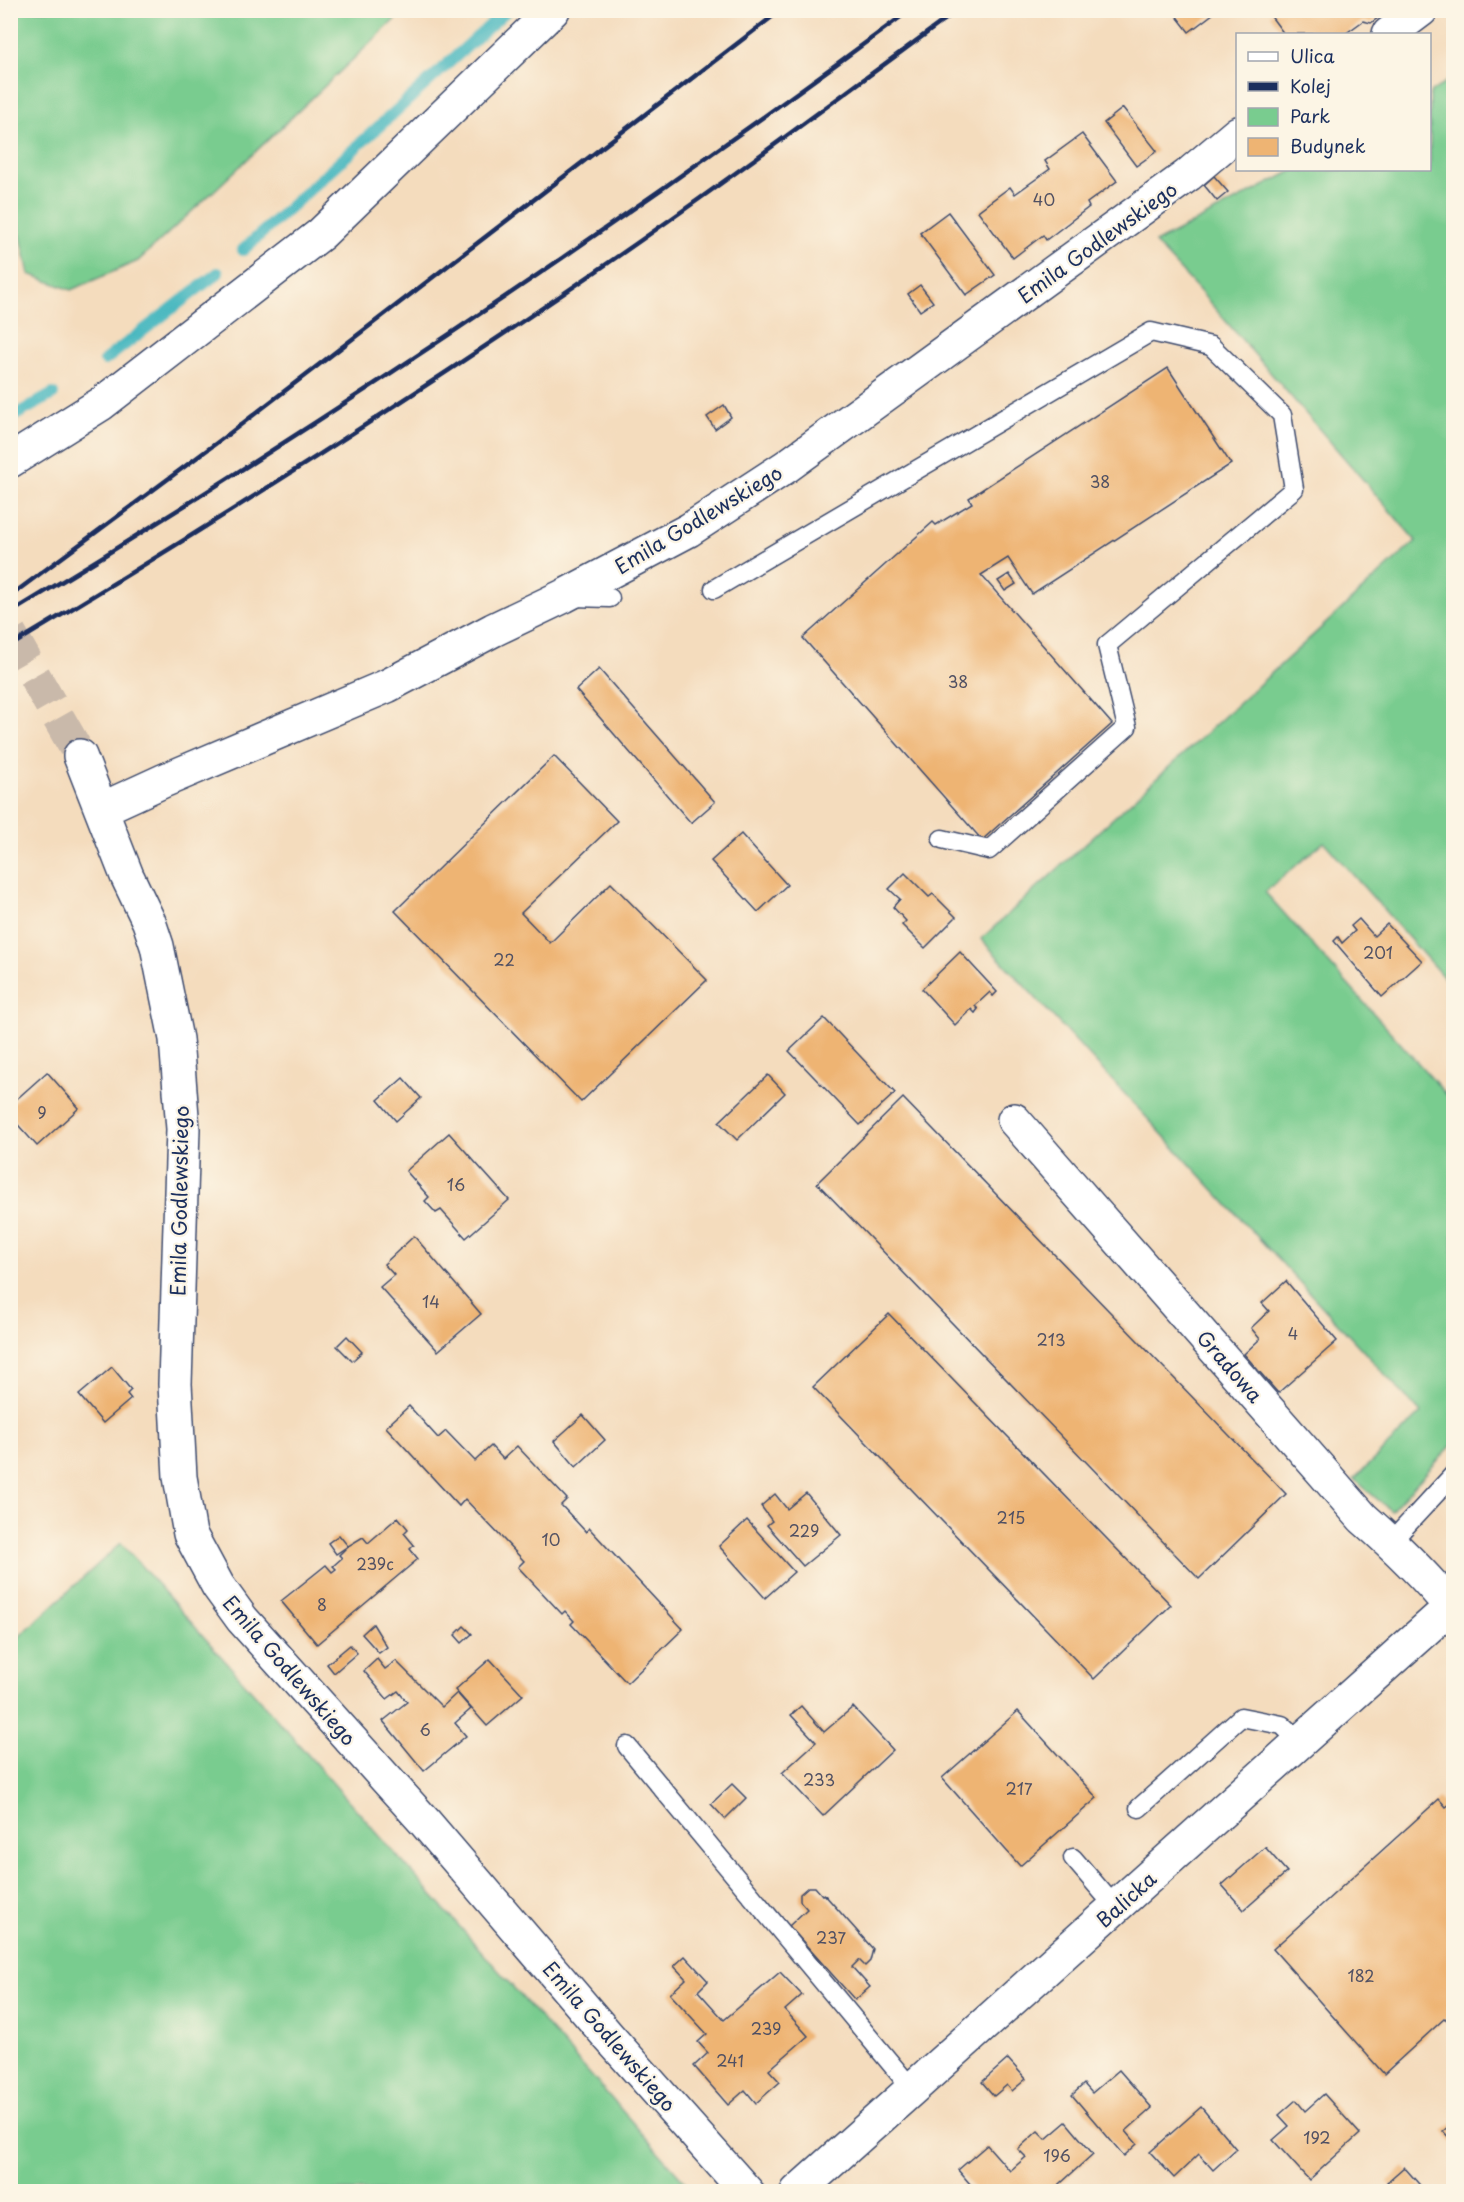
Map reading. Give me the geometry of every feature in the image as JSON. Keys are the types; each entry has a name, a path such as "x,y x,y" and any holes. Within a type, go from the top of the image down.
{"street":[{"path":"10,461 101,404 321,234 553,10"},
{"path":"1390,33 1421,10"},
{"name":"Emila Godlewskiego","path":"102,809 387,686 689,530 788,466 1188,176 1236,136"},
{"name":"Emila Godlewskiego","path":"80,756 127,876 149,922 157,946 176,1039 183,1129 176,1384 180,1476 190,1534 218,1586 242,1619 424,1821 608,2036 747,2192"},
{"name":"Gradowa","path":"1014,1120 1363,1518 1391,1542 1452,1606"},
{"name":"Balicka","path":"797,2192 1452,1606"}],"lane":[{"path":"714,589 1151,332 1211,346 1282,415 1294,489 1107,645 1127,727 989,849 942,839"},
{"path":"564,596 610,598"},
{"path":"1391,1542 1454,1474"},
{"path":"1139,1808 1241,1717 1282,1725 1300,1742"},
{"path":"627,1746 912,2089"},
{"path":"1073,1858 1116,1908"}],"green space":[{"path":"10,11 404,11 138,261 71,290 29,274 11,191"},
{"path":"1453,77 1453,988 1324,842 1265,892 1453,1102 1453,1444 1391,1511 1354,1479 1421,1413 981,939 1416,541 1198,289 1155,243 1292,171 1431,171 1431,92"},
{"path":"121,1543 693,2191 19,2191 10,2182 11,1644"}],"building":[{"path":"1179,10 1218,10 1189,32 1175,14"},
{"path":"1276,10 1380,10 1379,17 1371,23 1363,21 1346,33 1283,33 1270,15"},
{"path":"1123,108 1157,151 1136,166 1104,123"},
{"path":"1082,134 1117,181 1087,203 1089,207 1046,240 1043,235 1013,258 978,211 1010,187 1015,194 1050,169 1045,161"},
{"path":"1214,176 1228,192 1217,201 1204,185"},
{"path":"948,212 995,275 966,295 920,233"},
{"path":"920,285 933,302 920,311 908,294"},
{"path":"1168,368 1231,464 1032,594 1008,558 981,575 1112,724 982,840 803,638 933,522 936,525 972,503 969,498"},
{"path":"724,405 731,417 715,429 707,417"},
{"path":"1009,574 1016,584 1005,591 998,581"},
{"path":"599,669 715,802 691,823 576,690"},
{"path":"554,756 617,821 521,913 550,943 611,883 707,980 581,1102 395,911"},
{"path":"741,834 787,885 758,912 711,861"},
{"path":"905,873 929,897 933,894 956,917 925,948 902,925 906,921 893,907 900,899 889,889"},
{"path":"1359,919 1374,936 1387,924 1422,961 1382,997 1334,941 1338,937 1342,943 1355,931 1351,926"},
{"path":"960,952 997,992 993,996 990,992 975,1006 978,1009 975,1013 971,1009 955,1025 922,989"},
{"path":"824,1018 895,1093 860,1125 789,1051"},
{"path":"47,1072 79,1108 37,1146 10,1116 10,1105"},
{"path":"768,1075 785,1093 737,1140 719,1122"},
{"path":"403,1078 421,1098 396,1121 378,1100"},
{"path":"903,1098 1286,1494 1199,1579 817,1183"},
{"path":"449,1133 509,1200 466,1238 441,1210 436,1213 425,1201 429,1197 406,1171"},
{"path":"414,1236 481,1314 438,1351 380,1287 394,1275 384,1264"},
{"path":"1286,1281 1337,1341 1278,1393 1244,1354 1260,1339 1251,1328 1269,1311 1262,1303"},
{"path":"889,1314 1171,1605 1094,1679 813,1387"},
{"path":"347,1336 362,1352 352,1361 337,1346"},
{"path":"112,1367 131,1390 127,1394 131,1399 103,1423 79,1395"},
{"path":"409,1406 438,1438 446,1431 475,1461 491,1446 503,1459 517,1446 567,1499 561,1505 586,1532 589,1528 683,1629 627,1683 571,1624 574,1621 565,1611 562,1614 518,1567 524,1561 465,1499 459,1506 386,1427"},
{"path":"583,1415 605,1440 576,1467 554,1441"},
{"path":"806,1493 841,1535 803,1566 767,1525 772,1521 761,1506 775,1494 787,1509"},
{"path":"398,1517 408,1529 404,1533 414,1545 410,1549 418,1559 317,1644 281,1601 326,1565 332,1572 336,1569 333,1566 342,1558 339,1555 348,1546 363,1537 368,1543"},
{"path":"747,1520 794,1572 765,1598 719,1546"},
{"path":"339,1535 348,1546 336,1554 328,1543"},
{"path":"373,1624 387,1647 379,1653 362,1634"},
{"path":"464,1626 472,1634 462,1643 455,1635"},
{"path":"350,1645 357,1653 334,1673 327,1664"},
{"path":"377,1659 385,1669 396,1661 442,1707 457,1693 471,1709 455,1723 466,1736 424,1771 383,1721 407,1702 398,1691 387,1699 364,1671"},
{"path":"490,1659 523,1695 487,1726 455,1690"},
{"path":"801,1706 824,1732 853,1707 893,1750 823,1816 782,1773 816,1742 791,1715"},
{"path":"1018,1711 1097,1798 1020,1866 942,1778"},
{"path":"732,1784 746,1798 725,1819 711,1804"},
{"path":"1439,1799 1446,1807 1454,1801 1454,1998 1450,2001 1454,2005 1454,2028 1445,2018 1384,2074 1273,1949"},
{"path":"1265,1847 1287,1872 1244,1910 1222,1885"},
{"path":"808,1887 815,1887 822,1895 824,1894 873,1949 870,1961 865,1966 859,1960 852,1967 870,1987 855,2000 789,1926 807,1909 800,1901 800,1894"},
{"path":"685,1956 708,1981 698,1991 724,2020 780,1972 802,1995 785,2010 808,2036 769,2070 780,2082 756,2103 745,2090 728,2105 694,2066 708,2053 698,2042 707,2034 670,1994 686,1979 674,1966"},
{"path":"1008,2059 1026,2079 1012,2091 1007,2085 994,2096 982,2082"},
{"path":"1119,2070 1152,2108 1126,2131 1137,2144 1124,2156 1072,2095 1084,2084 1092,2093"},
{"path":"1324,2094 1360,2134 1309,2180 1273,2140 1289,2126 1279,2115 1296,2100 1305,2111"},
{"path":"1201,2107 1236,2149 1213,2170 1199,2154 1174,2178 1150,2152"},
{"path":"1066,2122 1093,2154 1051,2192 977,2192 958,2170 987,2145 1010,2171 1026,2157 1018,2149 1038,2131 1046,2139"},
{"path":"1454,2122 1454,2143 1443,2131"},
{"path":"1404,2167 1426,2192 1396,2192 1387,2182"}],"waterway":[{"path":"243,250 507,10"},
{"path":"105,360 218,273"},
{"path":"10,418 53,394"}],"tunnel":[{"path":"10,633 80,756"}],"railway":[{"path":"10,596 230,433 781,10"},
{"path":"10,613 240,471 467,322 690,169 910,10"},
{"path":"10,646 218,519 490,343 709,192 958,10"}]}
